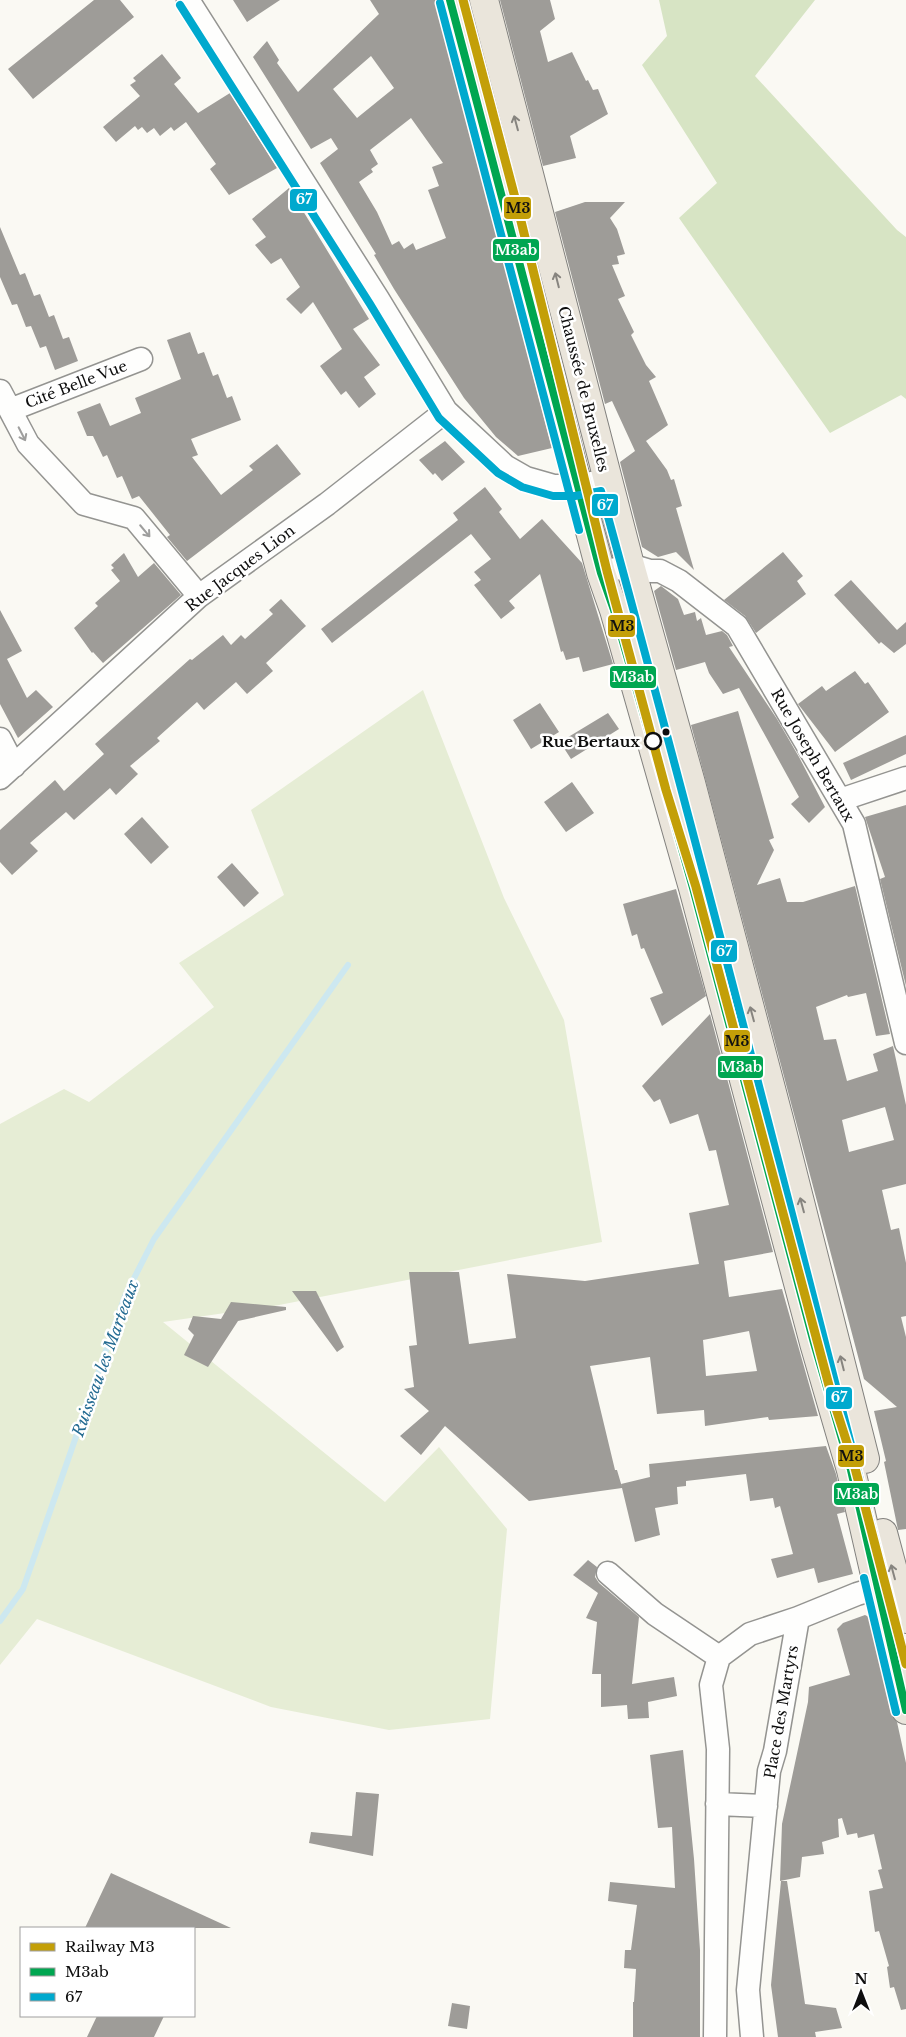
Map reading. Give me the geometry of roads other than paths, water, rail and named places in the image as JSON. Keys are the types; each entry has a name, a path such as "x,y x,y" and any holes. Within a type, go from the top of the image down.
{"main road":[{"name":"Chaussée de Bruxelles","path":"450,0 601,573 614,610 693,888 814,1343 855,1484 906,1710"},
{"name":"Chaussée de Bruxelles","path":"484,0 630,565 691,783 782,1129 906,1619"}],"street":[{"path":"188,0 378,298 446,411 504,466 526,478 554,486 578,485 608,480"},
{"name":"Cité Belle Vue","path":"141,359 5,400 28,444 84,504 134,518 199,596"},
{"name":"Rue Jacques Lion","path":"7,772 199,596 327,504 446,411"},
{"name":"Rue Joseph Bertaux","path":"601,573 630,565 650,571 660,571 679,581 738,626 854,824 900,991 906,1043"},
{"path":"0,739 7,772"},
{"path":"840,800 906,778"},
{"path":"608,1573 655,1614 719,1657 711,1685 718,1749 715,2037"},
{"name":"Place des Martyrs","path":"719,1657 750,1634 877,1588"},
{"name":"Place des Martyrs","path":"752,2037 748,1990 769,1772 798,1618"},
{"path":"717,1804 766,1806"},
{"path":"715,1955 751,1957"}],"waterway":[{"name":"Ruisseau les Marteaux","path":"0,1621 23,1589 125,1296 154,1239 348,965"}],"rail line":[{"name":"M3","path":"463,0 519,213 607,571 666,790 696,887 831,1393 855,1468 906,1664"}],"place":[{"name":"Rue Bertaux","path":"653,741"}]}
